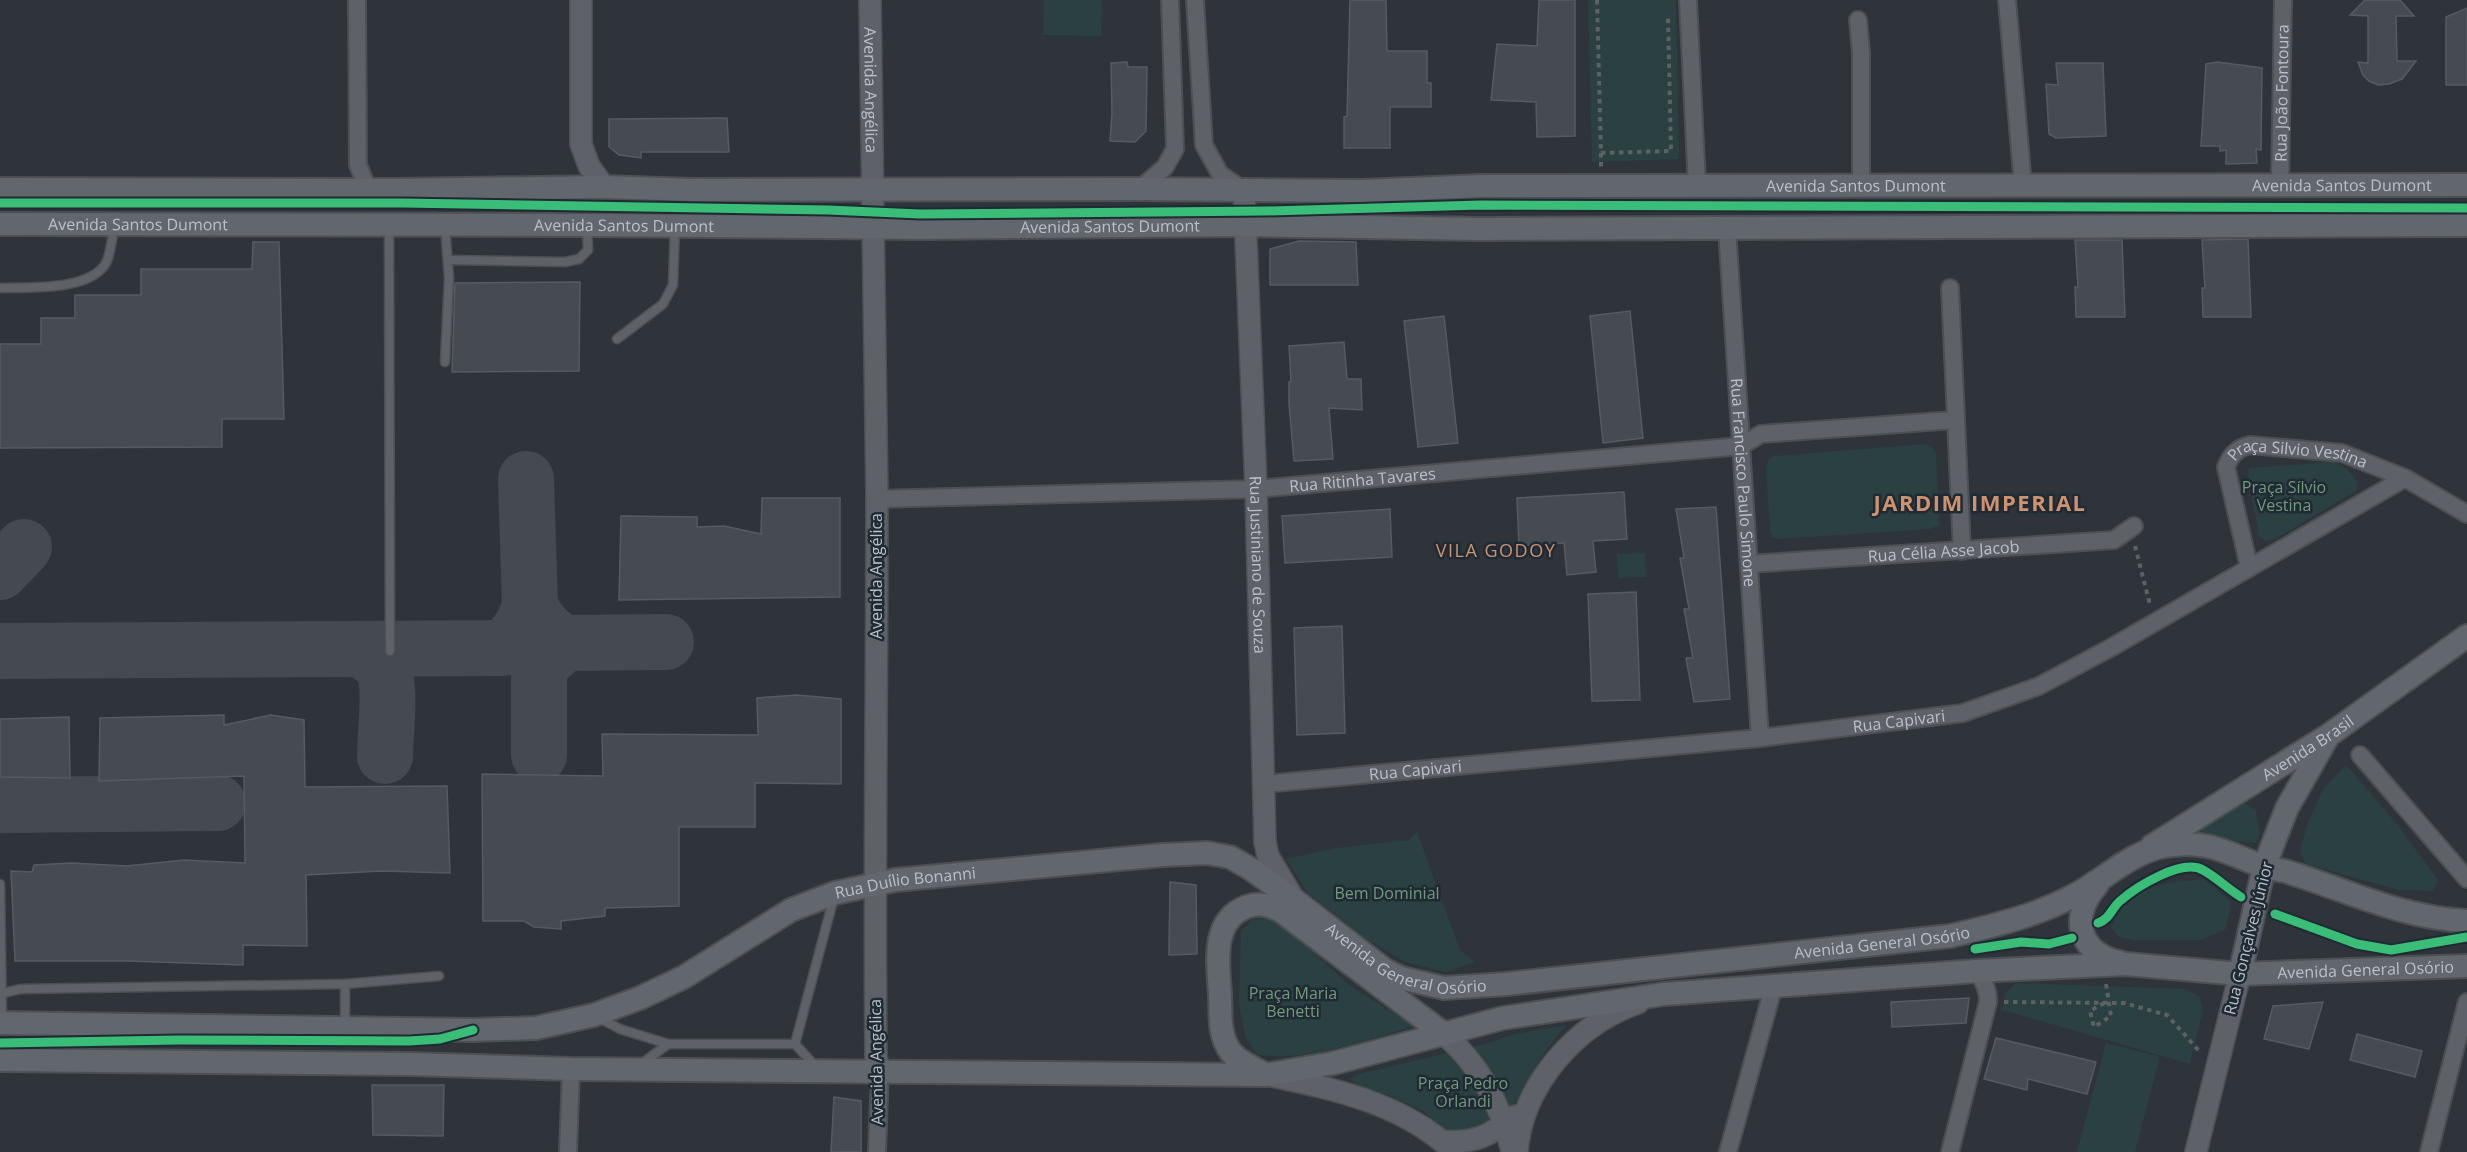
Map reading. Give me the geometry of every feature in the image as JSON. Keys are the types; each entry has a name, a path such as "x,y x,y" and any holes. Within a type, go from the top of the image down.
{"main road":[{"name":"Avenida Santos Dumont","path":"0,189 604,187 1362,191 1482,186 2467,185"},
{"path":"368,189 384,225"},
{"name":"Avenida Santos Dumont","path":"0,224 932,228 1246,225 1480,229 2467,225"},
{"name":"Avenida Brasil","path":"2143,852 2329,735 2467,636"},
{"name":"Rua Gonçalves Júnior","path":"2240,974 2264,867 2287,808 2329,735"},
{"name":"Avenida General Osório","path":"1293,899 1385,970 1417,983 1444,988 1506,984 1903,943 1950,936 2005,923 2041,911 2102,880 2143,852 2187,844 2215,847 2231,852 2264,867 2287,871 2377,904 2436,920 2467,921"},
{"name":"Rua Duílio Bonanni","path":"1,1023 473,1030 536,1028 594,1015 640,998 684,977 791,910 835,893 895,880 1207,853 1230,857 1293,899"},
{"path":"2102,880 2087,897 2081,908 2081,926 2086,941 2095,952 2106,959 2126,964"},
{"path":"1293,899 1332,949 1385,970"},
{"path":"1266,1075 1232,1053 1222,1034 1218,955 1221,933 1227,920 1240,910 1254,904 1269,905 1297,921 1444,1034"},
{"name":"Avenida General Osório","path":"0,1060 409,1064 571,1069 1266,1075 1334,1063 1503,1018 1664,994 1976,971 2126,964 2240,974 2465,970"}],"street":[{"path":"357,0 358,165 368,189"},
{"path":"581,0 581,144 589,166 604,187"},
{"name":"Avenida Angélica","path":"870,0 877,499 874,885 876,1057 880,1071 877,1152"},
{"path":"1140,189 1165,167 1175,149 1170,0"},
{"path":"1195,0 1204,145 1220,174 1244,190 1246,225"},
{"path":"1688,0 1697,186"},
{"path":"2007,0 2023,185"},
{"name":"Rua João Fontoura","path":"2280,186 2283,0"},
{"path":"1858,20 1861,53 1861,185"},
{"name":"Rua Justiniano de Souza","path":"1246,225 1257,489 1265,842 1268,856 1293,899"},
{"name":"Rua Francisco Paulo Simone","path":"1727,228 1760,738"},
{"path":"1950,288 1962,551"},
{"path":"1741,446 1761,434 1955,420"},
{"name":"Praça Silvio Vestina","path":"2249,567 2226,467 2234,452 2241,447 2250,445 2342,453 2405,478"},
{"name":"Rua Ritinha Tavares","path":"877,499 1257,489 1741,446"},
{"path":"2405,478 2467,514"},
{"name":"Rua Capivari","path":"1264,784 1760,738 1964,713 2039,686 2155,624 2249,567 2405,478"},
{"path":"2114,540 2134,526"},
{"name":"Rua Célia Asse Jacob","path":"1749,564 2114,540"},
{"path":"2360,755 2467,879"},
{"path":"1950,1152 1988,1002 1988,991 1976,971"},
{"name":"Rua Gonçalves Júnior","path":"2196,1152 2240,974"},
{"path":"1728,1152 1774,985"},
{"path":"1266,1075 1342,1092 1385,1106 1419,1123 1448,1146 1464,1143 1489,1135 1518,1113 1562,1052 1598,1022 1620,1009 1664,994"},
{"path":"2428,1152 2467,1002"},
{"path":"1444,1034 1461,1049 1476,1069 1505,1124 1514,1152"},
{"path":"568,1152 571,1069"},
{"path":"1514,1152 1518,1131 1536,1091"}],"lane":[{"path":"0,288 77,283 98,274 107,261 115,223"},
{"path":"384,225 390,651"},
{"path":"448,260 565,261 579,259 588,250 587,225"},
{"path":"444,226 448,260 444,362"},
{"path":"617,339 663,304 673,285 675,226"},
{"path":"0,884 1,1023"},
{"path":"795,1044 835,893"},
{"path":"1,994 20,989 345,984 439,976"},
{"path":"345,984 345,1027"},
{"path":"594,1015 620,1029 668,1044 795,1044 819,1070"},
{"path":"634,1069 668,1044"}],"path":[{"path":"1597,0 1600,153 1671,151 1668,12"},
{"path":"2114,540 2136,546 2155,624"},
{"path":"1988,1002 2124,1003 2167,1015 2185,1037 2216,1067"},
{"path":"2107,1002 2111,1016 2094,1027 2090,1011 2107,1002"}],"green space":[{"path":"1044,0 1102,0 1101,36 1043,35"},
{"path":"1588,0 1676,0 1679,159 1592,162"},
{"path":"1925,444 1931,446 1936,453 1939,525 1930,529 1778,539 1772,537 1766,468 1768,460 1774,456"},
{"name":"Praça Sílvio Vestina","path":"2335,462 2347,469 2358,482 2357,490 2275,539 2265,541 2259,536 2248,475 2249,468"},
{"path":"1645,553 1646,577 1618,578 1617,554"},
{"path":"2346,765 2396,823 2438,880 2433,891 2398,890 2306,864 2300,852 2307,825 2323,789"},
{"path":"2241,801 2256,810 2260,834 2256,843 2187,834"},
{"name":"Bem Dominial","path":"1417,832 1460,950 1475,962 1446,972 1405,962 1364,937 1308,893 1286,859 1336,848 1409,840"},
{"path":"2204,879 2231,902 2226,929 2200,940 2133,940 2119,937 2111,928 2118,913 2127,902 2148,888"},
{"name":"Praça Maria Benetti","path":"1276,917 1350,986 1415,1026 1336,1049 1314,1053 1293,1056 1256,1054 1245,1036 1239,1003 1241,931 1253,919"},
{"path":"2016,983 2186,989 2200,997 2203,1010 2190,1064 2002,1010 2005,994"},
{"name":"Praça Pedro Orlandi","path":"1566,1025 1537,1064 1527,1092 1487,1127 1463,1138 1439,1128 1425,1112 1389,1095 1359,1087 1351,1079 1358,1074 1482,1045 1515,1034"},
{"path":"2106,1043 2160,1057 2135,1152 2077,1152"}],"building":[{"path":"1350,0 1386,0 1387,51 1427,51 1427,83 1431,83 1431,107 1390,107 1390,148 1344,148"},
{"path":"1539,0 1575,0 1575,136 1537,137 1536,102 1491,100 1497,44 1537,46"},
{"path":"2365,0 2400,0 2414,16 2396,16 2397,61 2416,61 2402,79 2389,84 2378,85 2369,81 2363,75 2358,62 2368,63 2368,16 2350,15"},
{"path":"2467,8 2467,85 2446,85 2446,17"},
{"path":"1127,62 1128,67 1147,67 1146,131 1135,142 1110,141 1111,63"},
{"path":"2218,62 2262,68 2261,150 2256,149 2257,163 2226,164 2226,150 2220,151 2220,146 2201,146 2206,64"},
{"path":"2056,63 2103,63 2106,136 2056,138 2049,134 2046,84 2058,85"},
{"path":"727,118 729,152 641,152 641,158 619,155 609,147 609,119"},
{"path":"2248,239 2251,317 2203,317 2202,288 2205,288 2202,240"},
{"path":"2075,240 2122,240 2125,317 2076,317 2075,287 2078,287"},
{"path":"1299,241 1356,242 1358,285 1270,285 1270,249"},
{"path":"253,242 279,242 284,419 222,419 222,447 0,448 0,344 41,344 41,318 75,318 75,295 141,295 141,269 252,269"},
{"path":"580,282 579,371 452,372 455,283"},
{"path":"1630,311 1643,438 1603,443 1590,316"},
{"path":"1444,316 1458,443 1418,447 1404,321"},
{"path":"1344,342 1347,379 1361,379 1362,410 1329,408 1333,459 1294,461 1289,404 1289,382 1291,382 1289,346"},
{"path":"1624,492 1627,539 1593,541 1596,572 1567,575 1564,543 1519,546 1517,498"},
{"path":"762,498 840,498 840,597 619,600 621,516 697,517 697,527 724,526 761,534"},
{"path":"1716,507 1730,699 1694,702 1686,658 1693,658 1684,609 1689,609 1680,558 1684,558 1676,509"},
{"path":"1390,509 1392,557 1285,563 1282,516"},
{"path":"1636,592 1640,700 1592,701 1588,594"},
{"path":"1342,626 1345,733 1297,735 1294,628"},
{"path":"797,695 841,699 841,784 755,783 755,827 679,827 679,906 605,908 605,916 561,921 561,929 534,927 524,921 483,921 482,774 603,776 602,734 758,735 757,698"},
{"path":"224,715 224,725 271,715 304,720 305,787 447,786 450,873 382,871 306,875 307,946 243,945 243,965 128,961 15,961 11,871 32,872 34,865 71,863 127,866 184,860 245,863 244,776 99,781 100,718"},
{"path":"69,717 70,778 0,777 0,719"},
{"path":"1170,882 1196,885 1197,954 1169,955"},
{"path":"1969,998 1966,1023 1892,1027 1891,1002"},
{"path":"2323,1002 2309,1049 2264,1039 2273,1006"},
{"path":"2357,1034 2422,1051 2415,1077 2350,1060"},
{"path":"1996,1038 2096,1062 2087,1094 2028,1079 2027,1090 1984,1079"},
{"path":"372,1085 444,1085 443,1136 373,1135"},
{"path":"834,1097 861,1101 861,1152 831,1152"}],"taxiway":[{"path":"526,479 530,606"},
{"path":"0,572 24,547"},
{"path":"0,651 503,648 520,629 530,606 544,628 565,643 547,659 539,671 539,755"},
{"path":"565,643 666,642"},
{"path":"361,651 376,660 384,672 387,695 385,756"},
{"path":"0,805 218,803"}],"cycle path":[{"path":"0,203 403,203 828,210 920,214 1266,211 1481,205 2467,208"},
{"path":"2098,923 2108,916 2120,901 2137,889 2160,876 2183,868 2194,867 2203,870 2241,897"},
{"path":"2275,914 2357,944 2391,950 2467,937"},
{"path":"1975,949 2021,942 2049,944 2072,938"},
{"path":"0,1043 179,1040 409,1041 440,1039 473,1030"}],"district":[{"name":"JARDIM IMPERIAL","path":"1980,503"},
{"name":"VILA GODOY","path":"1496,551"}]}
